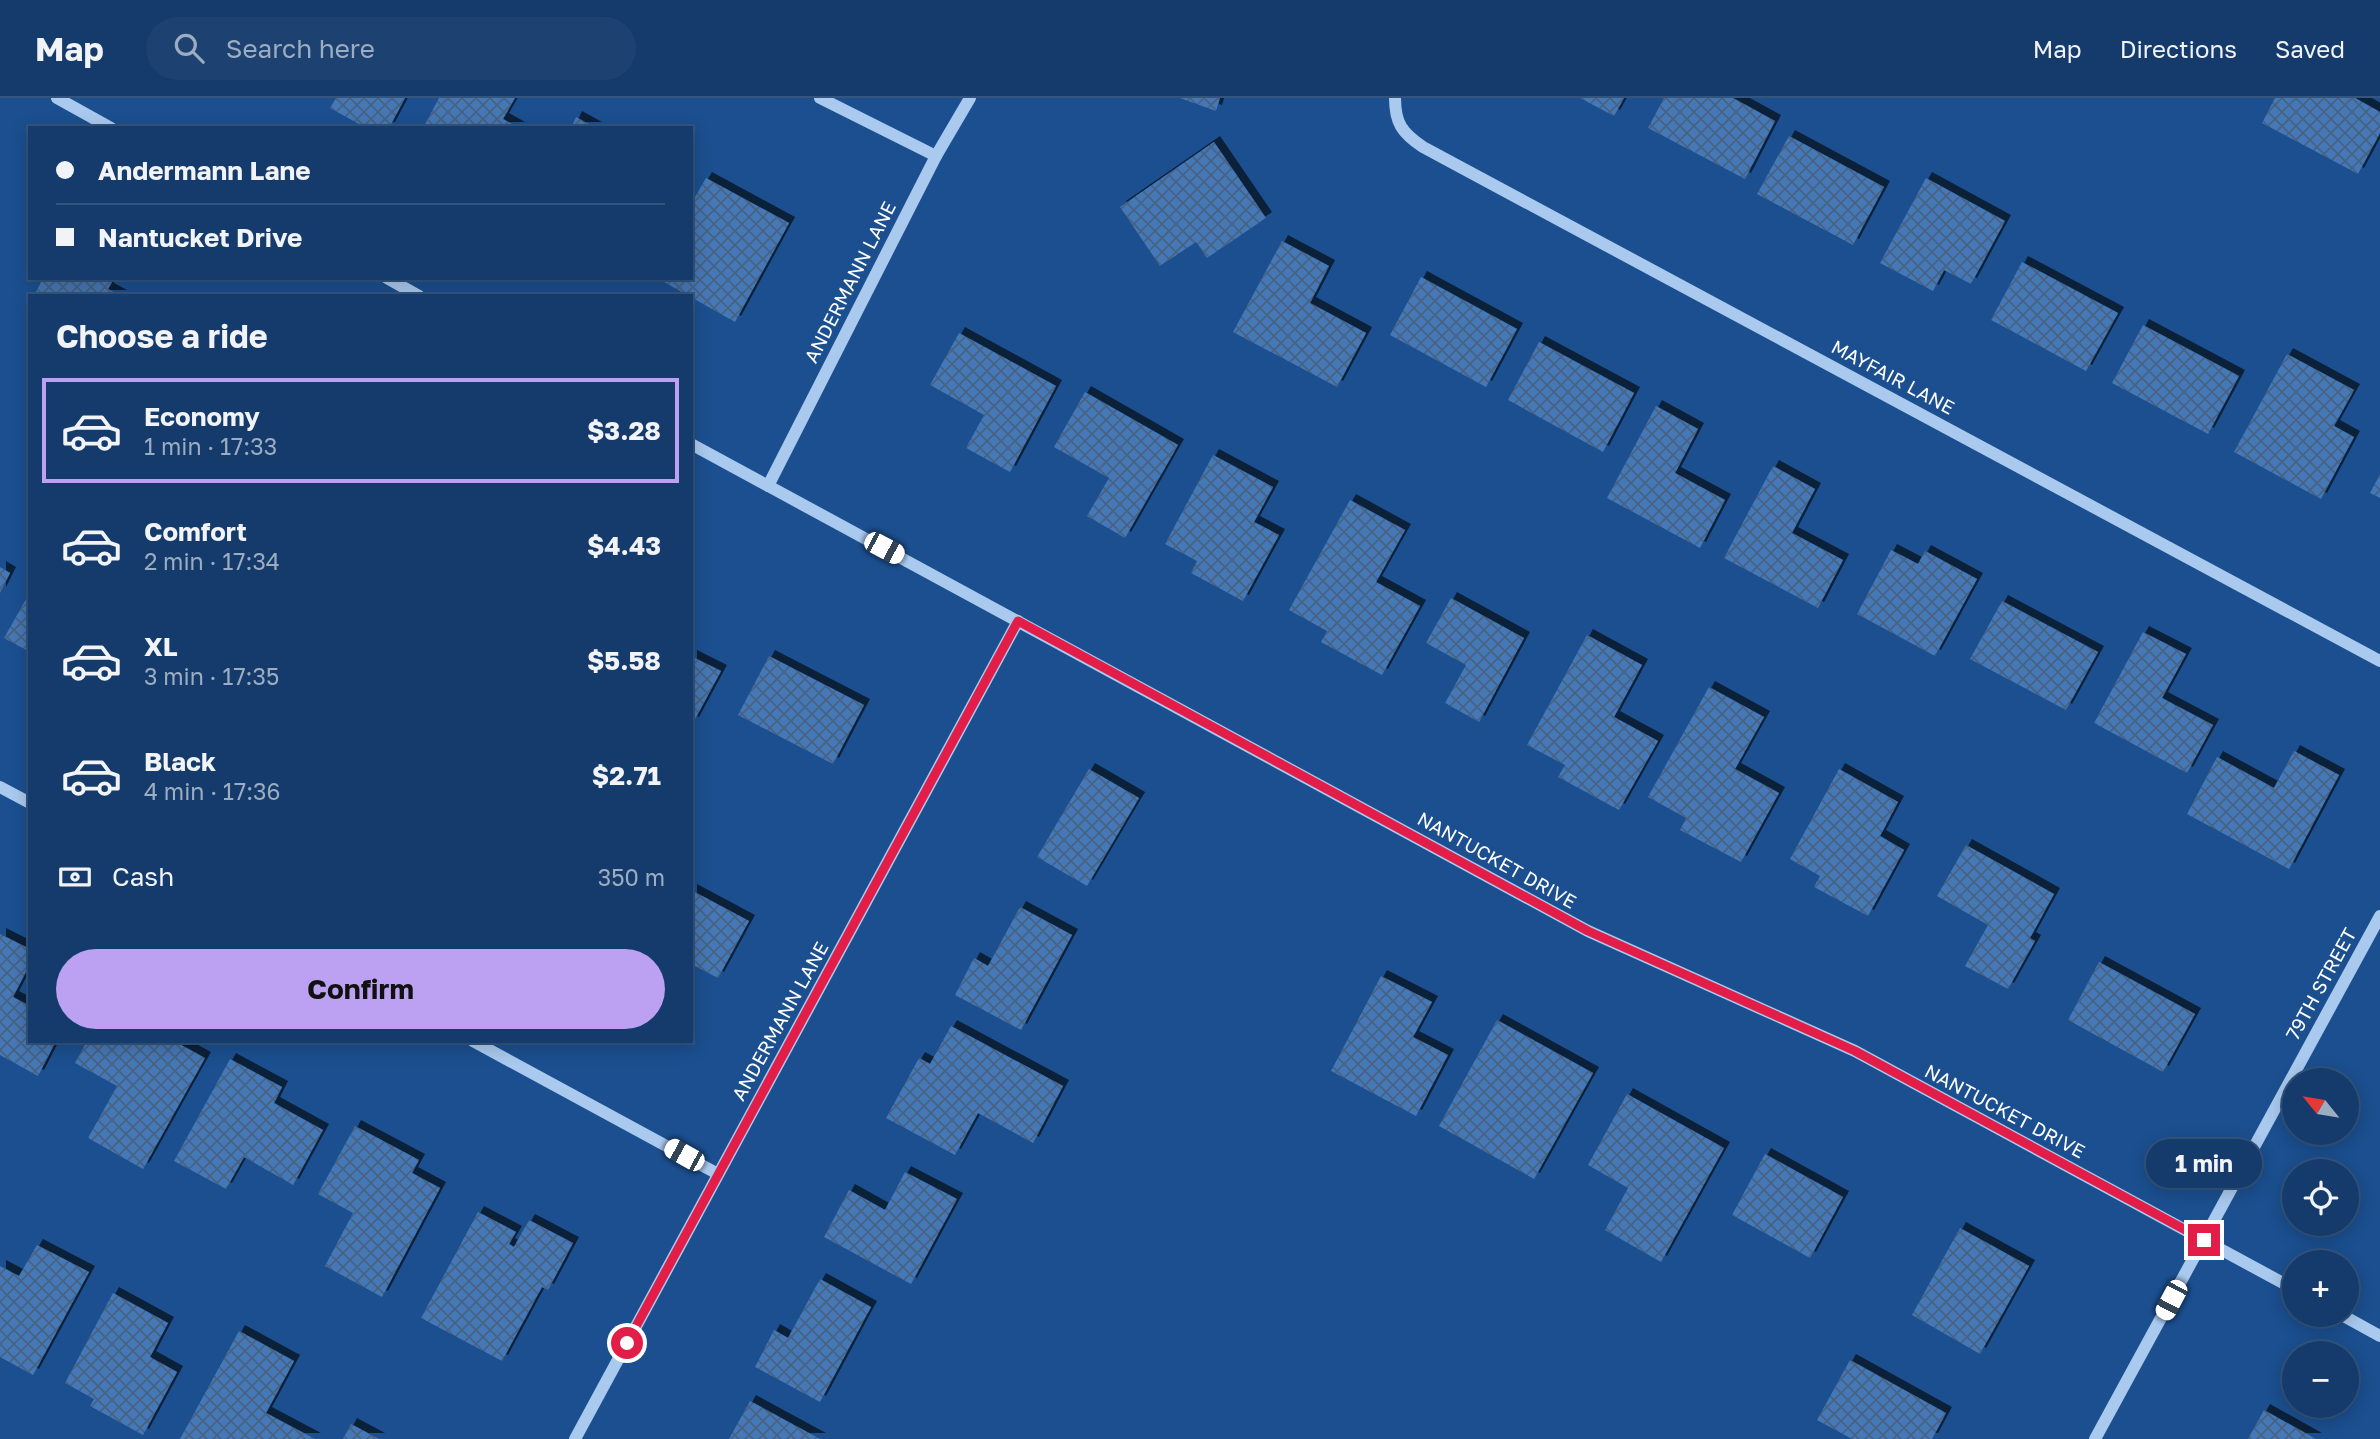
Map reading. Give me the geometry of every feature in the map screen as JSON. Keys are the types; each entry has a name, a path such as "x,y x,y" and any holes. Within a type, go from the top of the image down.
{"street":[{"path":"57,98 107,126"},
{"path":"820,98 936,156"},
{"name":"ANDERMANN LANE","path":"768,486 936,156 970,98"},
{"name":"MAYFAIR LANE","path":"1395,98 1395,120 1407,136 1423,148 2380,661"},
{"path":"391,280 415,294"},
{"name":"NANTUCKET DRIVE","path":"693,445 1588,931 1855,1051 2282,1282"},
{"name":"ANDERMANN LANE","path":"575,1439 1018,621"},
{"path":"0,787 28,802"},
{"name":"79TH STREET","path":"2095,1439 2380,916"},
{"path":"477,1043 719,1174"},
{"path":"2359,1324 2380,1336"}],"building":[{"path":"336,98 405,98 390,126 362,126 330,108"},
{"path":"439,98 515,98 503,119 515,126 424,126"},
{"path":"1180,98 1220,98 1216,111"},
{"path":"1580,98 1624,98 1614,116"},
{"path":"1664,98 1733,98 1775,121 1745,179 1648,128"},
{"path":"2275,98 2355,98 2380,112 2380,133 2358,174 2262,123"},
{"path":"576,117 592,126 572,126"},
{"path":"1789,136 1884,187 1853,245 1757,194"},
{"path":"1214,142 1266,218 1207,258 1196,242 1160,266 1120,207"},
{"path":"706,178 789,223 735,322 693,298 693,294 685,294 661,280 693,280 693,201"},
{"path":"1926,178 2005,221 1971,284 1944,270 1933,291 1880,263"},
{"path":"1282,241 1329,266 1310,303 1366,333 1337,387 1233,332"},
{"path":"2022,262 2118,313 2086,371 1991,320"},
{"path":"1421,277 1517,329 1486,387 1390,335"},
{"path":"42,280 109,280 112,282 108,289 117,294 35,294"},
{"path":"2143,325 2239,376 2208,434 2112,383"},
{"path":"959,333 1056,386 1010,472 966,448 984,415 930,385"},
{"path":"1539,342 1634,393 1603,452 1508,400"},
{"path":"2287,354 2354,390 2334,426 2354,437 2321,499 2234,452"},
{"path":"1085,392 1178,445 1125,538 1087,516 1109,478 1054,447"},
{"path":"1656,406 1698,429 1675,473 1725,500 1700,548 1607,498"},
{"path":"1213,455 1273,487 1254,522 1279,535 1243,601 1191,573 1197,561 1165,544"},
{"path":"1773,466 1815,489 1792,533 1843,560 1818,608 1724,558"},
{"path":"2380,474 2380,498 2370,493"},
{"path":"1350,500 1405,530 1376,582 1420,606 1382,675 1321,642 1327,631 1289,610"},
{"path":"1891,550 1918,564 1925,551 1977,579 1935,656 1857,614"},
{"path":"0,567 10,573 0,593"},
{"path":"28,596 28,651 4,638"},
{"path":"1451,598 1524,638 1479,722 1445,703 1466,665 1426,643"},
{"path":"2002,601 2098,652 2066,710 1970,659"},
{"path":"2143,632 2186,654 2162,698 2213,725 2187,773 2094,723"},
{"path":"1587,635 1642,665 1614,717 1658,741 1619,810 1558,777 1565,765 1527,745"},
{"path":"769,656 864,705 833,764 738,715"},
{"path":"693,657 721,671 693,723"},
{"path":"1709,687 1764,717 1735,769 1779,793 1741,862 1680,830 1686,818 1648,797"},
{"path":"2294,751 2339,775 2289,869 2187,814 2217,757 2274,788"},
{"path":"1089,769 1139,798 1087,886 1037,857"},
{"path":"1839,769 1898,802 1880,836 1904,850 1868,916 1814,887 1820,876 1790,859"},
{"path":"1966,845 2054,894 2030,938 2035,941 2008,989 1965,966 1988,925 1937,896"},
{"path":"693,891 749,921 718,978 693,965"},
{"path":"1020,907 1072,935 1021,1030 955,995 974,958 988,966"},
{"path":"0,934 28,948 28,968 13,997 28,1005 28,1043 55,1043 38,1076 0,1055"},
{"path":"2099,962 2195,1014 2163,1072 2068,1020"},
{"path":"1381,976 1432,1002 1413,1037 1448,1055 1416,1116 1331,1071"},
{"path":"1497,1020 1593,1073 1534,1179 1439,1126"},
{"path":"951,1026 1063,1086 1033,1143 978,1113 955,1155 886,1118 919,1058 930,1064"},
{"path":"86,1043 178,1043 205,1058 143,1169 88,1138 117,1086 75,1063"},
{"path":"230,1059 282,1087 274,1103 323,1130 293,1185 244,1157 226,1189 174,1161"},
{"path":"1627,1094 1724,1148 1661,1262 1605,1230 1628,1188 1588,1165"},
{"path":"355,1126 419,1160 412,1173 440,1188 382,1297 325,1266 353,1213 318,1194"},
{"path":"1765,1154 1843,1197 1810,1258 1732,1215"},
{"path":"905,1172 957,1199 911,1284 824,1237 849,1190 885,1210"},
{"path":"478,1212 516,1232 509,1244 514,1247 529,1220 573,1243 548,1290 542,1287 502,1361 421,1318"},
{"path":"1960,1228 2029,1266 1980,1354 1912,1315"},
{"path":"37,1245 89,1272 33,1375 0,1357 0,1266 19,1276"},
{"path":"820,1279 871,1307 820,1402 755,1367 774,1330 788,1338"},
{"path":"113,1293 168,1323 150,1357 177,1372 143,1435 90,1406 94,1399 65,1383"},
{"path":"239,1331 294,1361 266,1413 315,1439 180,1439"},
{"path":"1850,1360 1946,1413 1932,1439 1852,1439 1817,1420"},
{"path":"750,1401 820,1439 729,1439"},
{"path":"2264,1410 2316,1439 2248,1439"},
{"path":"351,1424 379,1439 343,1439"}],"route":[{"path":"627,1343 1018,621 1588,931 1673,972 1855,1051 2204,1240"}]}
